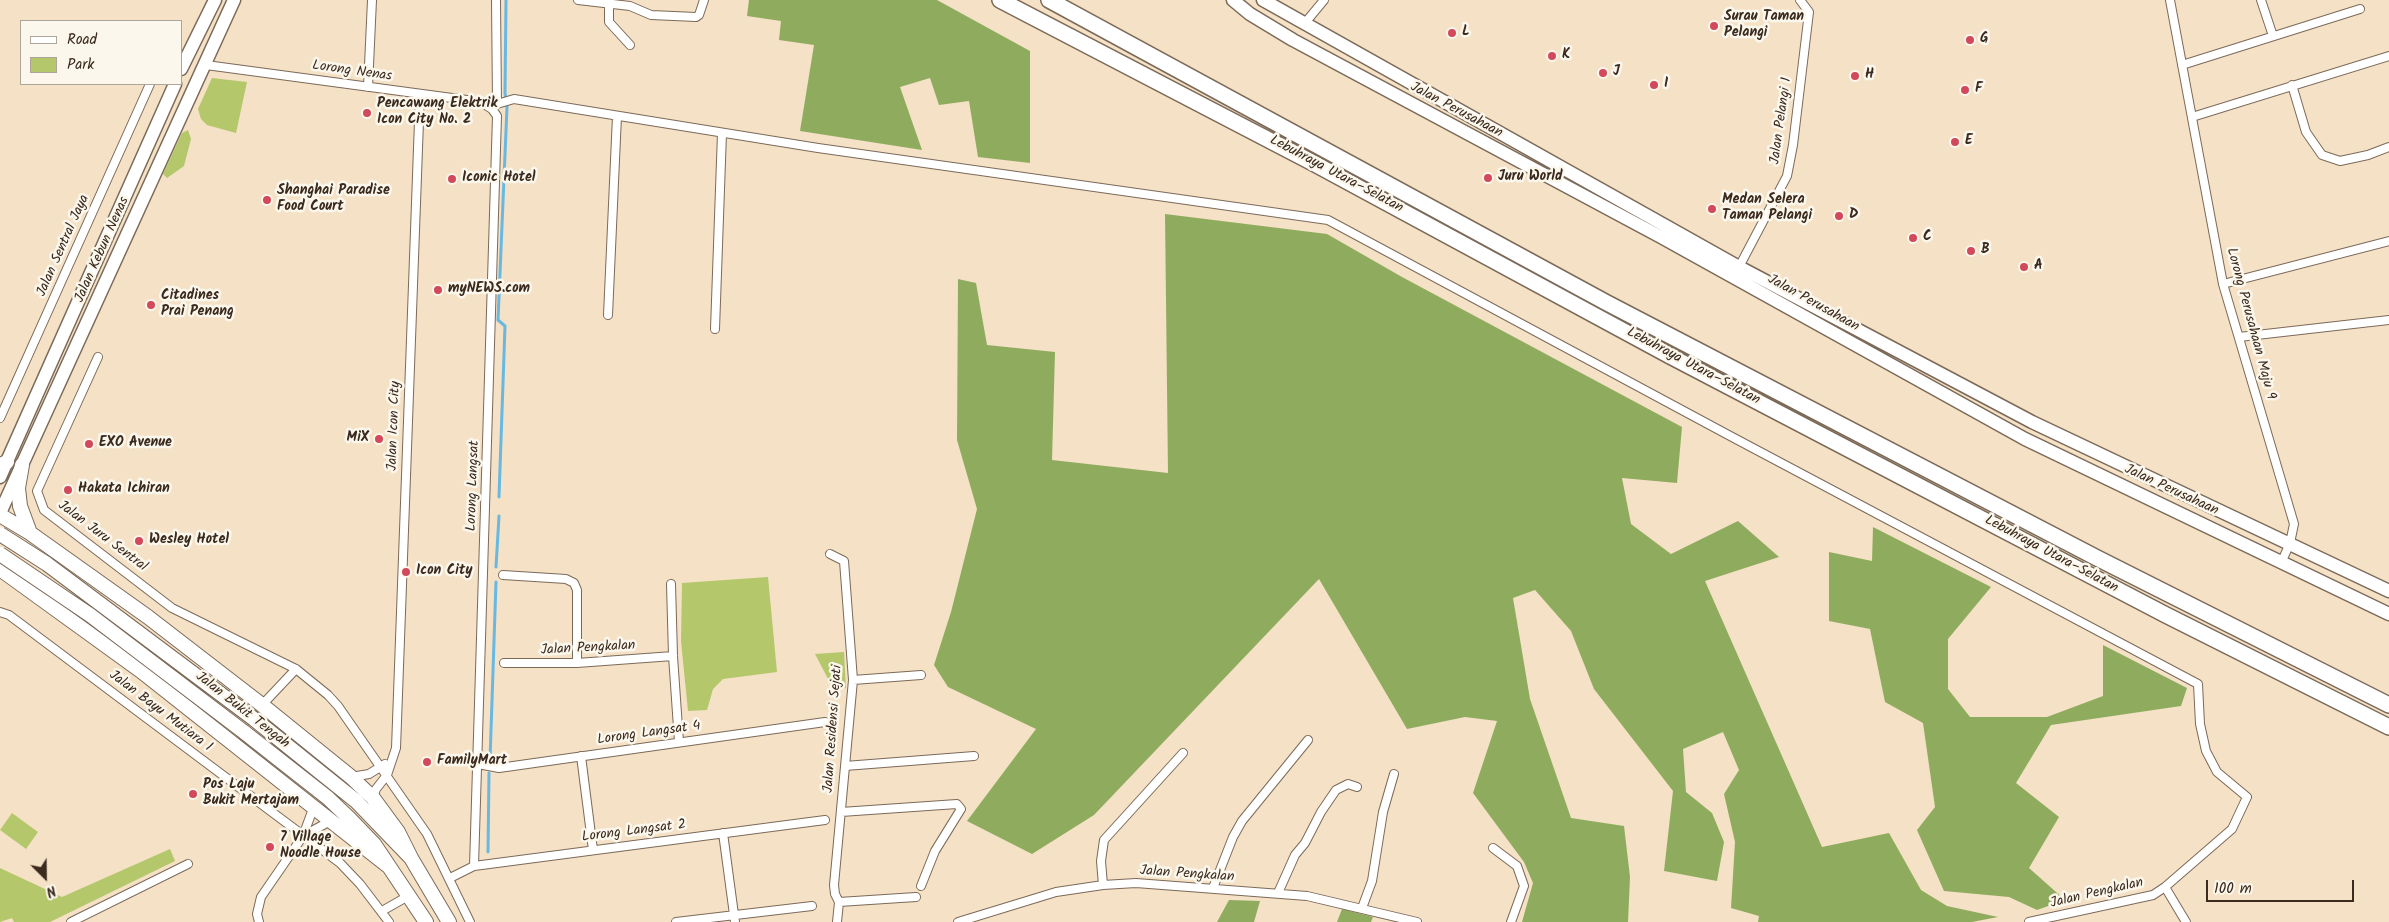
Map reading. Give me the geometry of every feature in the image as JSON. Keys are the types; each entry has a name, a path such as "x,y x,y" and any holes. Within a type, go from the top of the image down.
{"highway":[{"name":"Lebuhraya Utara–Selatan","path":"1000,0 1315,164 1670,356 2158,611 2389,727"},
{"name":"Lebuhraya Utara–Selatan","path":"1048,0 1616,307 2097,558 2389,705"},
{"path":"22,465 18,488 20,506 30,533"},
{"path":"0,514 30,533 148,617 262,705 350,777 373,798 398,832 411,858"},
{"name":"Jalan Bukit Tengah","path":"0,534 46,564 254,719 356,800 411,858 449,922"},
{"path":"31,590 19,570 23,557 34,550 56,552"},
{"name":"Jalan Bukit Tengah","path":"0,554 90,615 328,798 374,844 410,895 426,922"},
{"path":"0,570 7,577 31,590 141,671 388,866"}],"main road":[{"path":"185,53 215,0"},
{"name":"Jalan Kebun Nenas","path":"0,514 234,0"},
{"name":"Jalan Perusahaan","path":"1233,0 1250,14 1293,40 1661,237 2025,439 2389,614"},
{"name":"Jalan Perusahaan","path":"1263,0 1739,267 2032,422 2389,591"},
{"name":"Jalan Kebun Nenas","path":"0,477 3,463 175,85"}],"street":[{"path":"368,87 372,0"},
{"name":"Lorong Langsat","path":"474,866 498,126 496,0"},
{"path":"578,0 630,6 651,14 696,17 699,15 704,0"},
{"path":"1305,22 1324,0"},
{"name":"Jalan Pelangi 1","path":"1739,267 1787,176 1793,145 1809,12 1800,0"},
{"name":"Lorong Perusahaan Maju 9","path":"2170,0 2223,284 2294,524 2290,543 2282,561"},
{"path":"2261,0 2273,36"},
{"path":"609,4 609,22 630,45"},
{"path":"2182,65 2360,9"},
{"path":"2192,117 2389,56"},
{"name":"Lorong Nenas","path":"206,65 498,105"},
{"name":"Jalan Sentral Jaya","path":"0,418 150,85"},
{"path":"2292,85 2306,132 2322,155 2340,161 2368,155 2389,147"},
{"name":"Jalan Icon City","path":"373,798 376,789 387,775 396,748 420,94"},
{"path":"498,105 514,99 722,133 715,329"},
{"path":"608,315 617,116"},
{"name":"Jalan Pengkalan","path":"722,133 1328,220 2198,684 2200,724 2206,752 2216,772 2247,797 2232,829 2166,887 2153,895 2029,922"},
{"path":"2223,284 2389,241"},
{"path":"2239,337 2389,320"},
{"name":"Jalan Juru Sentral","path":"98,357 37,491 44,510 172,608 263,651 296,669 338,706 427,834 450,878"},
{"name":"Jalan Residensi Sejati","path":"830,554 844,561 853,680 834,885 835,894 839,902"},
{"path":"502,575 566,579 574,583 578,590 577,663"},
{"path":"671,584 673,656 679,742"},
{"name":"Jalan Bayu Mutiara 1","path":"0,612 16,620 340,863 390,922"},
{"name":"Jalan Pengkalan","path":"504,663 577,663 673,656"},
{"path":"262,705 296,669"},
{"path":"853,680 920,675"},
{"name":"Lorong Langsat 4","path":"478,764 499,768 825,722"},
{"path":"1213,888 1233,837 1242,821 1308,740"},
{"path":"1103,885 1101,861 1104,840 1183,753"},
{"path":"581,756 593,850"},
{"path":"845,766 974,756"},
{"path":"350,777 369,774 393,759"},
{"path":"1362,908 1372,880 1383,812 1394,774"},
{"path":"1278,893 1295,855 1305,843 1320,812 1336,790 1348,784 1357,787"},
{"path":"841,812 957,804 961,809 935,851 921,886"},
{"path":"259,922 257,914 261,897 303,836 314,806"},
{"path":"303,836 332,820"},
{"name":"Lorong Langsat 2","path":"450,878 474,866 825,820"},
{"path":"722,833 734,918"},
{"path":"1493,848 1517,866 1524,886 1512,922"},
{"path":"71,922 188,864"},
{"path":"450,878 470,922"},
{"name":"Jalan Pengkalan","path":"958,922 1056,892 1103,885 1141,883 1307,896 1417,922"},
{"path":"2166,887 2186,922"},
{"path":"382,911 410,895"},
{"path":"837,922 839,902 916,897"},
{"path":"676,922 734,918 812,906"}],"green space":[{"path":"749,0 937,0 1030,51 1030,163 978,157 969,101 939,105 930,78 900,87 922,150 800,131 814,45 779,40 781,21 747,16"},
{"path":"212,78 247,82 236,133 207,125 201,119 198,109"},
{"path":"188,130 191,139 184,166 167,178 163,174 182,133"},
{"path":"1165,214 1327,234 1402,277 1682,427 1677,483 1622,478 1631,524 1671,554 1738,521 1779,557 1705,581 1822,847 1889,833 1921,890 1947,906 1998,917 1972,922 1758,922 1759,916 1731,908 1735,842 1724,794 1739,770 1723,732 1683,749 1686,792 1712,813 1724,842 1717,881 1664,871 1673,791 1594,689 1571,631 1535,590 1513,598 1530,699 1571,818 1624,826 1630,877 1628,922 1522,922 1533,883 1524,862 1473,793 1497,721 1465,717 1407,729 1319,579 1094,815 1032,854 967,821 1036,729 948,687 934,665 951,612 977,509 957,440 958,279 976,283 987,345 1055,352 1052,460 1168,473"},
{"path":"1873,527 1991,587 1948,639 1948,689 1970,717 2047,717 2103,696 2103,645 2187,688 2181,706 2051,725 2016,783 2059,817 2029,868 2065,900 2037,910 2009,897 1944,891 1917,830 1935,807 1923,723 1885,702 1870,629 1829,621 1829,552 1872,561"},
{"path":"768,577 777,672 723,679 713,689 707,710 688,711 681,641 682,583"},
{"path":"844,652 846,688 834,690 815,654"},
{"path":"12,813 38,832 26,849 0,830"},
{"path":"170,849 175,861 50,922 14,922 12,918 0,922 0,868 62,897"},
{"path":"1229,900 1260,901 1254,922 1217,922"},
{"path":"1342,909 1373,917 1371,922 1337,922"}],"waterway":[{"path":"499,497 505,326 498,320 507,107 505,93 506,0"},
{"path":"496,567 499,516"},
{"path":"490,760 496,582"},
{"path":"488,852 489,773"}],"place":[{"name":"Surau Taman Pelangi","path":"1714,26"},
{"name":"L","path":"1452,33"},
{"name":"G","path":"1970,40"},
{"name":"K","path":"1552,56"},
{"name":"J","path":"1603,73"},
{"name":"H","path":"1855,76"},
{"name":"I","path":"1654,85"},
{"name":"F","path":"1965,90"},
{"name":"Pencawang Elektrik Icon City No. 2","path":"367,113"},
{"name":"E","path":"1955,142"},
{"name":"Juru World","path":"1488,178"},
{"name":"Iconic Hotel","path":"452,179"},
{"name":"Shanghai Paradise Food Court","path":"267,200"},
{"name":"Medan Selera Taman Pelangi","path":"1712,209"},
{"name":"D","path":"1839,216"},
{"name":"C","path":"1913,238"},
{"name":"B","path":"1971,251"},
{"name":"A","path":"2024,267"},
{"name":"myNEWS.com","path":"438,290"},
{"name":"Citadines Prai Penang","path":"151,305"},
{"name":"MiX","path":"379,439"},
{"name":"EXO Avenue","path":"89,444"},
{"name":"Hakata Ichiran","path":"68,490"},
{"name":"Wesley Hotel","path":"139,541"},
{"name":"Icon City","path":"406,572"},
{"name":"FamilyMart","path":"427,762"},
{"name":"Pos Laju Bukit Mertajam","path":"193,794"},
{"name":"7 Village Noodle House","path":"270,847"}]}
